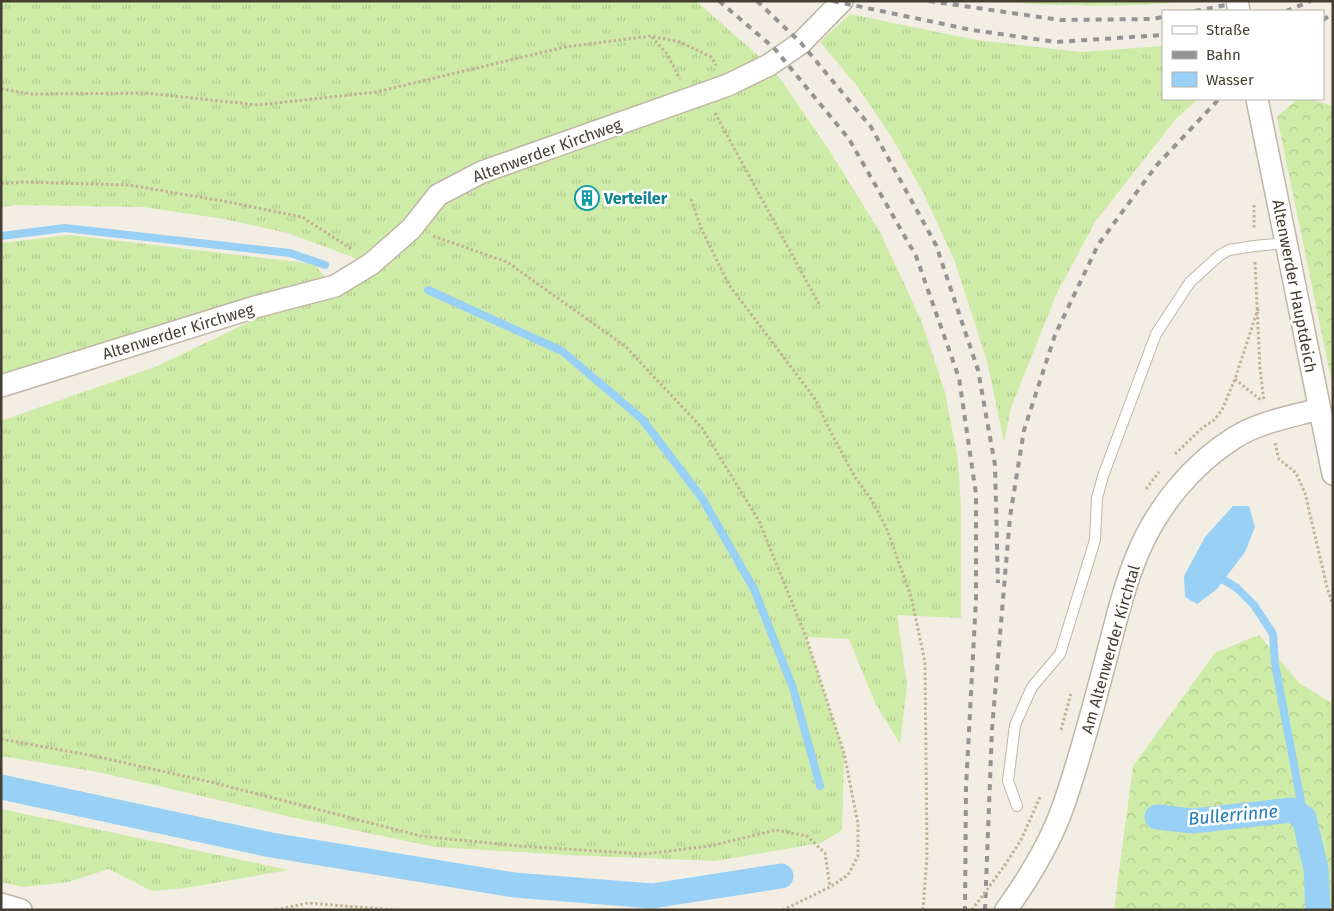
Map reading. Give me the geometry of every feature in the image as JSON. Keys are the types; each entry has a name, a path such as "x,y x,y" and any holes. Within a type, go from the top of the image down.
{"street":[{"name":"Altenwerder Kirchweg","path":"1,386 255,307 335,286 371,264 411,228 438,195 482,172 728,85 769,65 801,43 842,1"},
{"name":"Altenwerder Hauptdeich","path":"1258,100 1333,474"},
{"name":"Am Altenwerder Kirchtal","path":"1006,910 1040,857 1064,805 1082,749 1125,589 1138,553 1155,520 1167,501 1189,476 1218,449 1235,437 1270,422 1319,409"},
{"path":"1,904 21,910"}],"lane":[{"path":"1017,806 1008,781 1015,725 1032,687 1060,654 1095,540 1097,498 1103,476 1156,334 1190,282 1220,255 1229,250 1287,244"}],"path":[{"path":"1,89 32,94 146,93 258,105 376,92 565,48 651,36 680,42 711,57 728,85"},
{"path":"651,36 667,54 696,96 719,119 820,306"},
{"path":"1,184 23,182 129,185 302,217 327,232 371,264"},
{"path":"691,199 701,228 729,285 816,400 855,477 871,499 886,527 911,596 925,662 927,856 922,910"},
{"path":"1236,379 1265,403 1260,370 1254,246 1254,202"},
{"path":"411,228 507,262 625,346 702,428 760,521 806,637 844,753 858,824 858,856 848,875 830,887 783,910"},
{"path":"1270,422 1279,459 1296,473 1305,493 1333,606"},
{"path":"1,738 94,756 215,783 421,836 519,846 644,854 710,846 776,830 807,836 825,853 830,887"},
{"path":"972,910 1021,840 1041,796"},
{"path":"276,910 308,903 394,910"}],"green space":[{"path":"1,1 696,1 769,65 829,150 880,232 921,320 945,392 958,460 961,507 961,618 897,615 907,686 900,744 875,703 849,639 806,637 844,753 842,830 821,843 715,861 435,847 291,817 98,772 1,756 1,421 155,367 371,264 288,233 224,219 143,207 15,205 1,207"},
{"path":"1003,1 1187,1 1101,6"},
{"path":"850,14 976,40 1081,52 1162,46 1162,100 1197,100 1175,120 1095,222 1057,293 1011,408 1004,442 987,361 955,262 923,192 891,136 857,86 820,42"},
{"path":"1296,100 1313,100 1333,106 1333,388 1277,117"},
{"path":"70,235 314,264 325,277 150,329 1,380 1,243"},
{"path":"1259,635 1299,683 1333,704 1333,910 1114,910 1133,766 1215,653"},
{"path":"1,809 289,870 186,888 152,891 109,869 68,882 23,887 1,882"}],"water":[{"path":"1233,506 1249,506 1255,527 1245,552 1217,589 1197,604 1185,597 1184,576 1205,537"}],"building":[{"name":"Verteiler","path":"590,187 596,204 584,208 578,191"}],"waterway":[{"path":"1,236 65,228 290,253 325,265"},
{"path":"428,290 562,351 642,419 702,498 754,589 793,688 820,786"},
{"path":"1224,580 1237,588 1254,605 1273,634 1275,664 1304,818"},
{"path":"1,787 271,845 514,885 652,896 781,876"},
{"name":"Bullerrinne","path":"1157,817 1193,821 1292,810 1304,818 1316,869 1318,910"}],"railway":[{"path":"719,1 774,48 849,139 916,256 959,378 976,494 976,598 966,788 965,910"},
{"path":"757,1 801,43 871,127 936,245 978,370 995,465 998,583"},
{"path":"833,1 972,30 1056,42 1162,35"},
{"path":"929,1 1060,20 1153,19 1162,17"},
{"path":"1200,10 1247,1"},
{"path":"1288,10 1311,1"},
{"path":"1324,19 1333,13"},
{"path":"985,910 992,729 1010,517 1024,430 1055,335 1098,245 1156,166 1218,100"}],"place":[{"name":"Verteiler","path":"587,198"}]}
